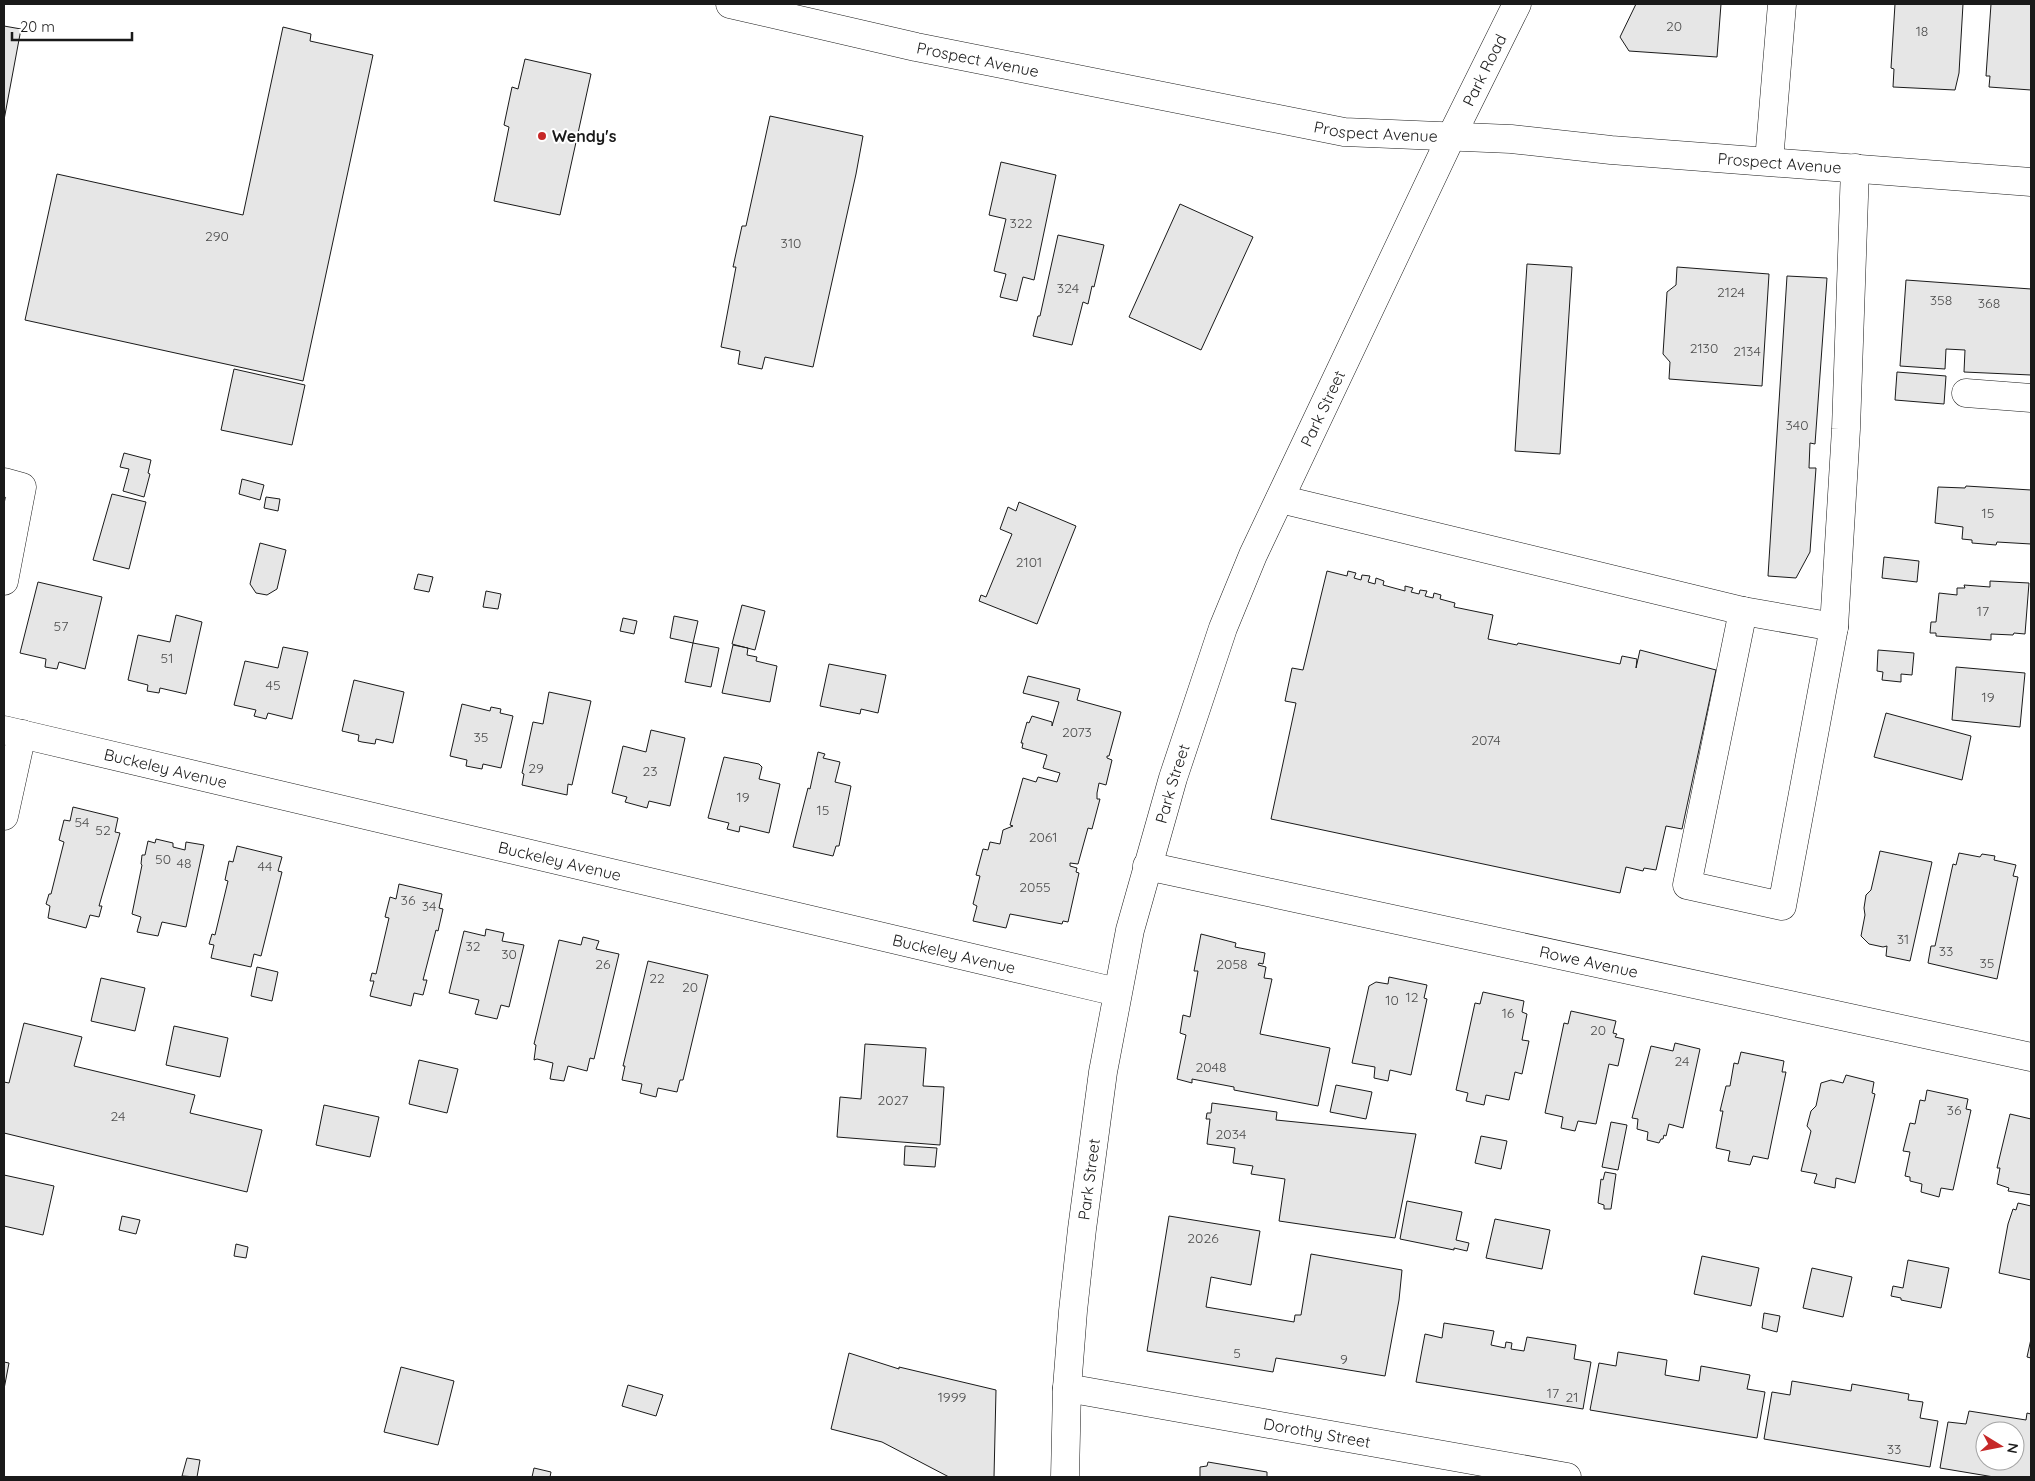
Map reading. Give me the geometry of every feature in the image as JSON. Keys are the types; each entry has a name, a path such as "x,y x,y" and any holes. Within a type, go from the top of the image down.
{"main road":[{"name":"Prospect Avenue","path":"730,4 916,48 1344,132 1511,139 1610,150 2031,182"},
{"name":"Park Road","path":"1451,137 1517,4"},
{"path":"1769,161 1782,4"},
{"name":"Park Street","path":"1065,1477 1067,1388 1083,1219 1102,1081 1117,992 1130,930 1147,866 1196,706 1223,628 1253,555 1451,137"},
{"path":"1743,611 1687,885 1782,906 1834,627 1846,429 1855,168"},
{"path":"1966,393 2031,398"},
{"path":"4,482 22,487 4,581"},
{"path":"1280,499 1743,611 1834,627"},
{"path":"4,816 13,732"},
{"name":"Buckeley Avenue","path":"13,732 1117,992"},
{"name":"Rowe Avenue","path":"1147,866 2031,1058"},
{"name":"Dorothy Street","path":"1067,1388 1567,1477"}],"building":[{"path":"1636,4 1721,4 1717,57 1629,51 1620,37"},
{"path":"1895,4 1963,4 1959,73 1955,90 1893,87 1894,69 1891,68"},
{"path":"1991,4 2031,4 2031,90 1989,87 1990,76 1986,76"},
{"path":"4,26 21,29 4,120"},
{"path":"283,27 311,34 310,41 373,55 303,381 25,320 57,174 243,215"},
{"path":"525,59 591,74 560,215 494,201 509,127 504,125 512,87 518,89"},
{"path":"770,116 863,136 813,367 765,357 762,369 738,364 740,351 721,347 736,267 733,267 742,226 746,226"},
{"path":"1001,162 1056,175 1034,280 1023,277 1017,301 1000,297 1006,274 994,271 1006,219 989,215"},
{"path":"1180,204 1253,237 1201,350 1129,317"},
{"path":"1058,235 1104,245 1094,287 1092,286 1088,304 1083,302 1072,345 1033,336 1038,316 1040,316"},
{"path":"1527,264 1572,267 1560,454 1515,451"},
{"path":"1677,267 1769,274 1762,386 1669,379 1670,362 1663,354 1667,292 1676,285"},
{"path":"1787,276 1827,278 1815,444 1810,443 1809,468 1816,468 1810,552 1796,578 1768,576"},
{"path":"1906,280 2031,289 2031,375 1964,372 1965,350 1946,349 1945,369 1900,366"},
{"path":"234,369 305,385 292,445 221,430"},
{"path":"1897,372 1946,376 1944,404 1895,400"},
{"path":"124,453 151,460 148,473 150,474 144,497 123,491 129,469 120,467"},
{"path":"242,479 264,485 260,500 239,494"},
{"path":"1966,486 2031,490 2031,544 1997,542 1996,545 1972,543 1972,540 1962,539 1963,527 1935,523 1938,487 1965,488"},
{"path":"112,494 146,502 129,569 93,560"},
{"path":"266,497 280,499 278,511 264,508"},
{"path":"1019,502 1076,526 1037,624 979,601 981,595 986,597 1012,534 1000,529 1008,507 1016,511"},
{"path":"260,543 286,550 277,589 267,595 256,593 250,584"},
{"path":"1884,557 1919,561 1917,582 1882,578"},
{"path":"1327,571 1347,576 1348,571 1356,573 1354,578 1361,580 1362,575 1370,576 1368,582 1375,584 1376,578 1384,581 1383,585 1405,591 1405,586 1413,588 1411,592 1419,594 1420,590 1427,591 1425,596 1433,598 1434,593 1441,595 1440,599 1455,603 1454,607 1493,615 1488,639 1517,645 1518,643 1620,664 1622,656 1637,659 1636,668 1640,650 1716,670 1682,829 1666,826 1656,870 1644,868 1643,871 1626,867 1620,893 1271,819 1296,703 1285,701 1292,668 1303,670"},
{"path":"418,574 433,577 429,592 414,589"},
{"path":"1990,581 2029,583 2025,634 1991,634 1991,640 1936,636 1936,633 1930,633 1931,622 1936,622 1939,593 1957,595 1957,588 1965,588 1964,585 1990,587"},
{"path":"38,582 102,597 85,669 59,662 57,669 45,667 46,659 20,653"},
{"path":"486,591 501,594 498,609 483,607"},
{"path":"742,605 765,611 755,650 732,644"},
{"path":"176,615 202,622 186,694 160,688 159,693 147,691 148,685 128,680 138,635 170,642"},
{"path":"674,616 698,621 693,643 670,638"},
{"path":"623,618 637,621 634,634 620,631"},
{"path":"693,643 719,648 711,687 685,682"},
{"path":"733,645 748,648 747,655 757,657 756,661 777,666 770,702 722,693"},
{"path":"283,647 308,652 292,719 268,713 266,719 254,716 256,710 234,705 245,661 278,668"},
{"path":"1878,650 1914,653 1912,675 1901,674 1901,682 1882,680 1883,672 1877,671"},
{"path":"829,664 886,675 878,713 861,709 860,714 820,706"},
{"path":"1956,667 2025,673 2020,727 1952,720"},
{"path":"1028,676 1080,689 1077,700 1121,712 1109,756 1107,756 1107,758 1112,760 1106,785 1099,783 1097,799 1100,799 1092,829 1088,828 1078,864 1070,863 1070,866 1077,868 1076,872 1079,873 1068,922 1063,921 1062,924 1010,914 1006,928 973,921 977,906 973,904 980,876 976,875 983,849 988,850 990,842 1000,844 1003,830 1013,826 1010,825 1023,778 1036,782 1038,777 1057,782 1060,773 1043,768 1047,755 1022,748 1023,743 1021,743 1027,722 1029,723 1032,716 1052,722 1052,726 1059,702 1023,693"},
{"path":"354,680 404,692 393,743 376,739 375,744 362,742 358,741 359,735 342,731"},
{"path":"549,692 591,701 572,785 568,784 567,795 522,785 524,774 522,773 533,722 543,724"},
{"path":"462,704 490,711 491,707 501,709 500,713 513,716 501,768 483,764 482,769 466,766 467,760 450,756"},
{"path":"1886,713 1971,736 1962,780 1874,757"},
{"path":"651,730 685,738 670,806 649,801 647,808 625,802 627,797 612,793 623,746 646,752"},
{"path":"818,752 825,754 823,758 840,762 835,782 851,786 839,846 836,846 833,856 793,847 808,788 810,789"},
{"path":"724,757 759,764 762,767 759,779 780,784 769,833 740,826 739,832 727,829 729,823 708,818"},
{"path":"73,807 118,818 115,832 120,833 99,906 102,906 99,917 90,915 86,928 48,918 50,906 46,904 49,894 51,894 64,842 59,840 64,820 70,821"},
{"path":"156,839 173,843 173,847 185,850 186,842 204,845 186,927 162,922 158,936 137,932 141,917 132,914 142,865 142,855 145,855 148,841 155,843"},
{"path":"237,846 282,857 278,871 282,872 261,956 254,954 251,967 211,958 214,945 209,944 212,934 215,935 228,881 225,880 229,861 233,862"},
{"path":"1880,851 1932,862 1910,961 1886,956 1887,946 1869,944 1861,936 1866,895 1871,890"},
{"path":"1959,853 1980,857 1982,854 1995,856 1994,860 2016,865 2013,876 2018,877 1997,979 1928,963 1931,946 1935,946 1953,864 1956,865"},
{"path":"399,884 442,894 439,908 443,909 423,980 427,980 423,995 414,993 411,1006 370,996 374,981 370,981 372,973 376,974 389,918 385,917 390,897 396,899"},
{"path":"486,929 504,933 502,941 524,945 509,1007 501,1005 497,1019 475,1014 479,1000 449,993 464,931 485,936"},
{"path":"1201,934 1236,943 1235,947 1265,953 1263,964 1259,963 1258,965 1266,967 1264,978 1272,979 1260,1034 1330,1048 1318,1106 1234,1090 1234,1087 1192,1079 1192,1083 1177,1079 1186,1035 1180,1033 1183,1015 1190,1017 1198,971 1194,971"},
{"path":"583,937 599,941 596,949 619,954 594,1059 590,1058 587,1071 568,1066 564,1081 550,1079 553,1063 534,1060 536,1045 534,1044 559,940 581,945"},
{"path":"648,961 708,975 683,1080 680,1080 677,1092 658,1088 656,1097 640,1093 642,1084 622,1080 625,1066 623,1066"},
{"path":"257,967 278,972 272,1001 251,996"},
{"path":"1389,977 1427,985 1424,998 1427,999 1411,1075 1390,1070 1388,1081 1374,1078 1375,1067 1352,1063 1369,986 1376,982 1388,984"},
{"path":"101,978 145,988 135,1031 91,1021"},
{"path":"1483,992 1524,1001 1522,1012 1527,1014 1522,1040 1529,1041 1522,1074 1515,1072 1509,1100 1486,1095 1484,1105 1466,1101 1468,1093 1456,1090 1475,1003 1480,1004"},
{"path":"1571,1011 1616,1021 1613,1033 1617,1034 1615,1037 1624,1039 1618,1066 1609,1064 1596,1124 1578,1121 1575,1131 1561,1128 1563,1117 1545,1113 1564,1023 1568,1024"},
{"path":"24,1023 82,1037 74,1066 195,1095 190,1113 262,1130 247,1192 4,1133 4,1082 9,1083"},
{"path":"174,1026 228,1038 220,1077 166,1065"},
{"path":"1675,1043 1700,1049 1683,1128 1669,1124 1666,1136 1664,1135 1659,1143 1647,1140 1648,1132 1637,1129 1638,1119 1632,1118 1651,1046 1673,1051"},
{"path":"865,1044 926,1048 923,1086 944,1087 940,1145 837,1137 840,1097 861,1099"},
{"path":"1741,1052 1784,1061 1782,1072 1786,1072 1768,1159 1753,1156 1750,1165 1728,1161 1730,1151 1716,1148 1723,1111 1720,1111 1726,1086 1730,1086 1734,1063 1738,1064"},
{"path":"419,1060 458,1069 447,1113 409,1104"},
{"path":"1846,1075 1874,1082 1872,1093 1875,1094 1855,1183 1836,1178 1835,1188 1814,1183 1817,1174 1801,1171 1811,1131 1807,1126 1811,1111 1816,1106 1821,1083 1831,1080 1843,1083"},
{"path":"1336,1085 1372,1092 1366,1119 1330,1112"},
{"path":"1927,1090 1968,1099 1966,1109 1971,1110 1953,1190 1941,1188 1939,1197 1921,1192 1922,1184 1910,1181 1910,1177 1905,1176 1910,1152 1903,1151 1910,1123 1915,1124 1920,1100 1925,1101"},
{"path":"1212,1103 1277,1112 1276,1120 1416,1134 1395,1238 1279,1221 1285,1179 1251,1174 1253,1166 1233,1163 1235,1148 1207,1144 1210,1119 1206,1119 1207,1113 1211,1113"},
{"path":"324,1105 379,1117 370,1157 316,1145"},
{"path":"2010,1114 2031,1119 2031,1195 2008,1191 2009,1188 1997,1184 2000,1168 1997,1168"},
{"path":"1611,1122 1627,1125 1618,1170 1602,1167"},
{"path":"1481,1136 1507,1141 1501,1169 1475,1163"},
{"path":"905,1146 937,1148 935,1167 904,1165"},
{"path":"1605,1172 1616,1174 1611,1209 1604,1209 1604,1205 1598,1203 1601,1179 1603,1180"},
{"path":"4,1175 54,1186 43,1235 4,1226"},
{"path":"1407,1201 1462,1212 1456,1240 1469,1243 1467,1251 1400,1239"},
{"path":"2018,1203 2031,1206 2031,1280 1999,1273 2008,1224 2013,1209 2016,1210"},
{"path":"122,1216 140,1220 136,1234 119,1230"},
{"path":"1169,1216 1260,1231 1251,1285 1211,1277 1206,1307 1294,1322 1295,1315 1301,1315 1311,1254 1402,1270 1399,1300 1385,1376 1276,1358 1273,1372 1147,1351"},
{"path":"1495,1219 1550,1230 1542,1269 1486,1258"},
{"path":"236,1244 248,1247 246,1258 234,1256"},
{"path":"1702,1256 1759,1268 1751,1306 1694,1294"},
{"path":"1908,1260 1949,1268 1941,1308 1901,1300 1901,1298 1891,1296 1893,1286 1903,1288"},
{"path":"1812,1268 1852,1277 1843,1317 1803,1308"},
{"path":"1764,1313 1780,1316 1777,1332 1762,1328"},
{"path":"1444,1323 1494,1331 1491,1345 1505,1348 1506,1342 1512,1343 1511,1349 1524,1351 1527,1337 1576,1345 1574,1359 1591,1362 1583,1409 1416,1382 1425,1334 1442,1338"},
{"path":"2031,1339 2031,1358 2027,1357"},
{"path":"1618,1352 1667,1360 1665,1375 1699,1381 1701,1366 1750,1375 1747,1389 1765,1392 1757,1438 1590,1410 1599,1363 1616,1366"},
{"path":"849,1353 899,1369 899,1367 996,1390 994,1477 949,1477 882,1442 831,1429"},
{"path":"4,1362 9,1363 4,1389"},
{"path":"401,1367 454,1381 438,1445 384,1432"},
{"path":"1792,1381 1851,1391 1852,1384 1909,1394 1908,1400 1923,1402 1920,1418 1938,1421 1930,1467 1764,1439 1772,1392 1790,1395"},
{"path":"628,1385 663,1395 656,1416 622,1406"},
{"path":"1969,1411 2026,1420 2027,1413 2031,1414 2031,1477 1994,1477 1940,1468 1948,1422 1966,1424"},
{"path":"187,1458 200,1460 197,1477 182,1476"},
{"path":"1208,1462 1267,1472 1267,1477 1200,1477 1200,1467 1207,1466"},
{"path":"534,1468 551,1472 550,1477 532,1477"}],"place":[{"name":"Wendy's","path":"542,136"}]}
